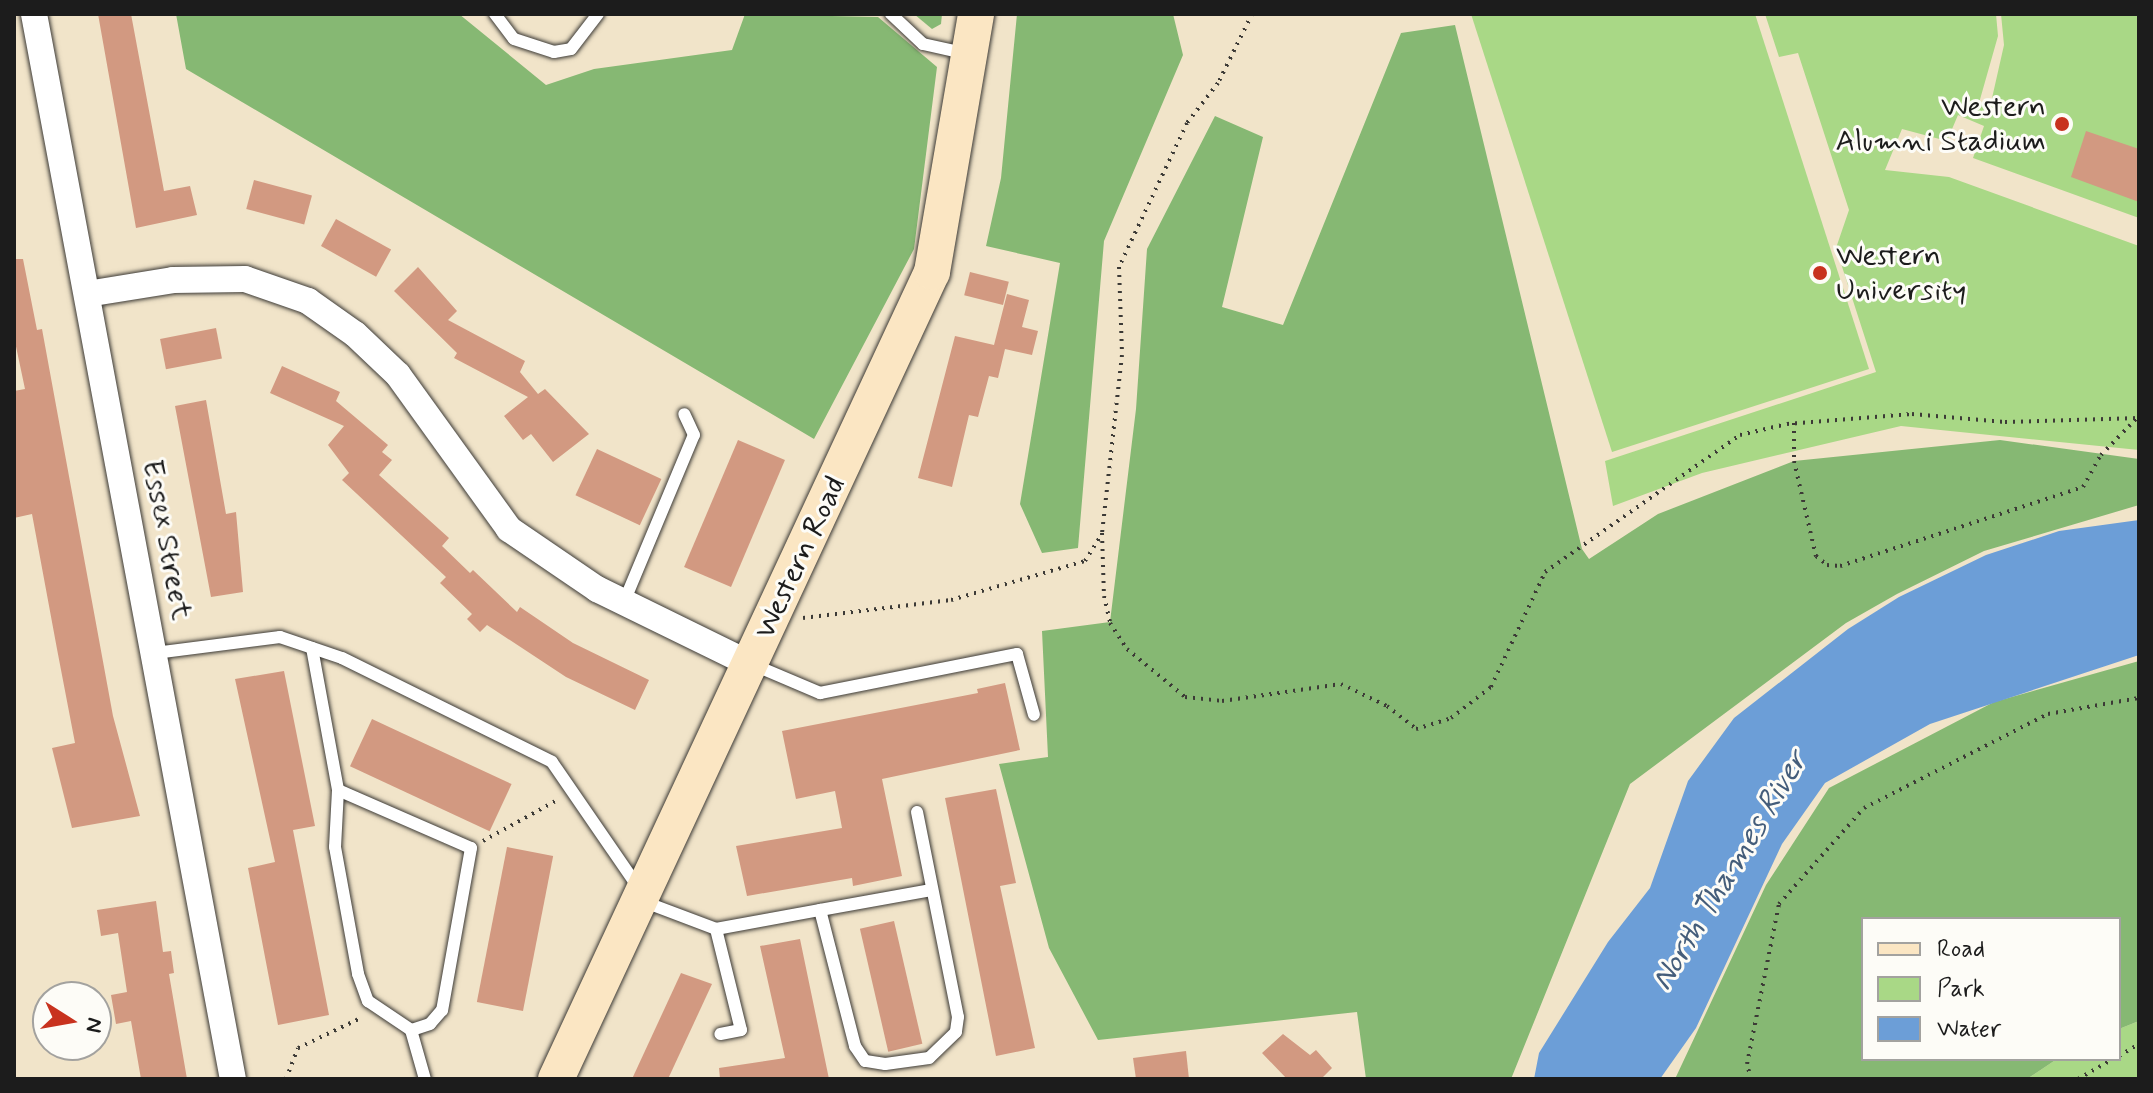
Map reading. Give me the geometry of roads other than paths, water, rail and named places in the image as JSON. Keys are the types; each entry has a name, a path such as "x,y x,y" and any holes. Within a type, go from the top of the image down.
{"main road":[{"name":"Western Road","path":"556,1079 752,665 932,272 976,14"}],"street":[{"name":"Essex Street","path":"34,14 233,1079"},
{"path":"87,294 173,280 245,279 308,301 355,334 398,375 509,529 624,602 752,665"}],"lane":[{"path":"495,14 514,39 554,52 571,49 598,14"},
{"path":"891,14 923,44 971,55"},
{"path":"624,602 694,435 684,414"},
{"path":"155,653 280,637 312,648 552,762 640,896 716,929 931,890"},
{"path":"312,648 338,790 335,847 358,974 368,1001 411,1030 425,1079"},
{"path":"752,665 820,693 1017,654 1034,715"},
{"path":"338,790 471,848 442,1010 430,1024 411,1030"},
{"path":"820,910 855,1046 865,1061 929,1058 951,1040 958,1017 917,812"},
{"path":"716,929 741,1030 720,1034"}],"water":[{"name":"North Thames River","path":"2139,520 2139,655 1930,724 1825,783 1782,844 1696,1028 1660,1079 1534,1079 1539,1053 1608,942 1650,888 1688,781 1734,718 1848,629 1899,597 1986,555 2059,531"}],"place":[{"name":"Western Alumni Stadium","path":"2062,124"},
{"name":"Western University","path":"1820,273"}]}
